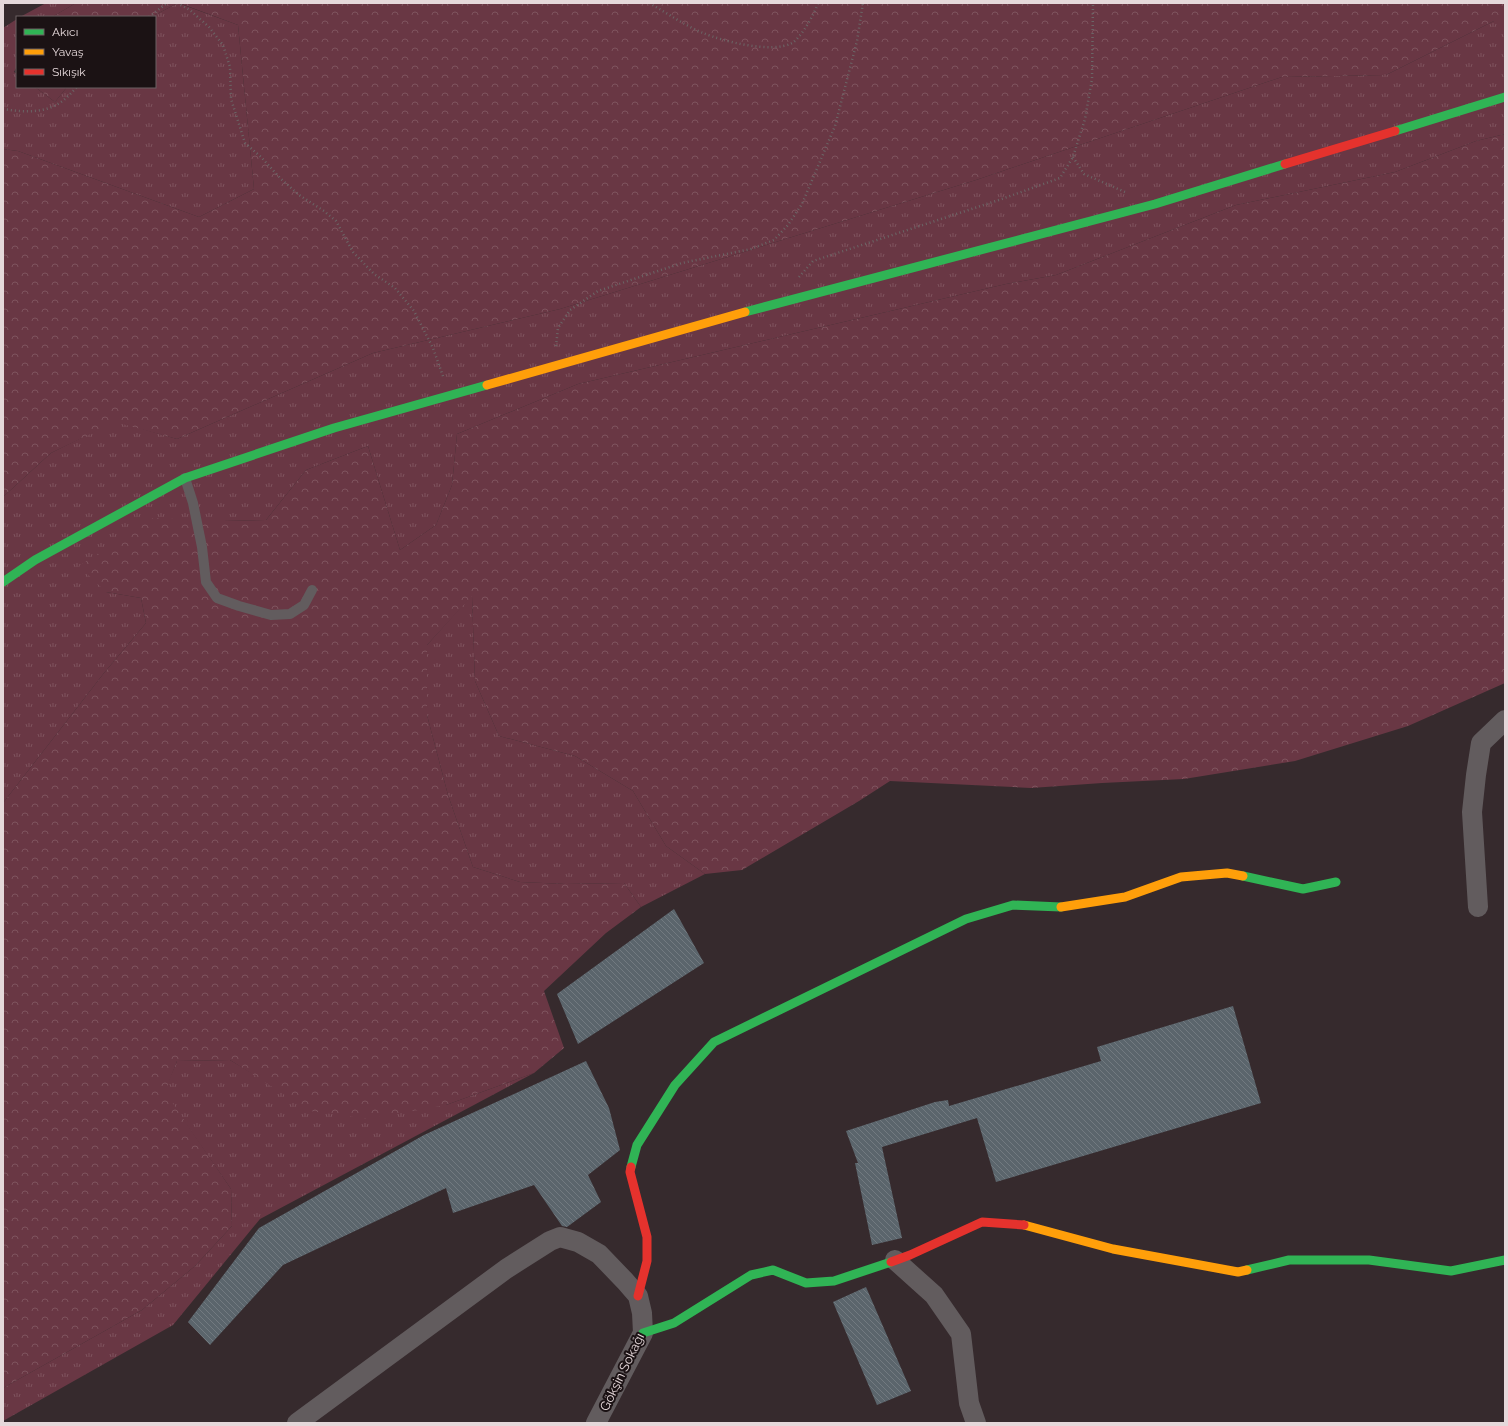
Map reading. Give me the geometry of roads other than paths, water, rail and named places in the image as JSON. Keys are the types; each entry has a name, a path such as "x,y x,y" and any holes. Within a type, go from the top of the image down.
{"street":[{"path":"3,582 36,560 185,478 334,428 793,299 1155,204 1505,97"},
{"path":"1478,907 1472,812 1476,775 1481,743 1505,720"},
{"path":"638,1296 647,1261 647,1237 630,1172 637,1145 675,1085 714,1042 966,919 1013,905 1065,907 1125,897 1181,877 1227,873 1303,889 1336,882"},
{"path":"643,1333 674,1323 751,1275 773,1270 806,1283 834,1281 910,1255 982,1222 1024,1225 1113,1249 1238,1272 1289,1260 1368,1260 1451,1270 1505,1260"},
{"path":"297,1423 506,1269 550,1241 560,1237 578,1242 599,1254 625,1280 638,1296"},
{"path":"895,1260 934,1295 961,1334 969,1403 976,1423"},
{"name":"Gökşin Sokağı","path":"596,1423 643,1333 642,1313 638,1296"}],"lane":[{"path":"185,478 193,503 202,547 206,582 216,598 271,615 290,614 304,605 312,590"}]}
